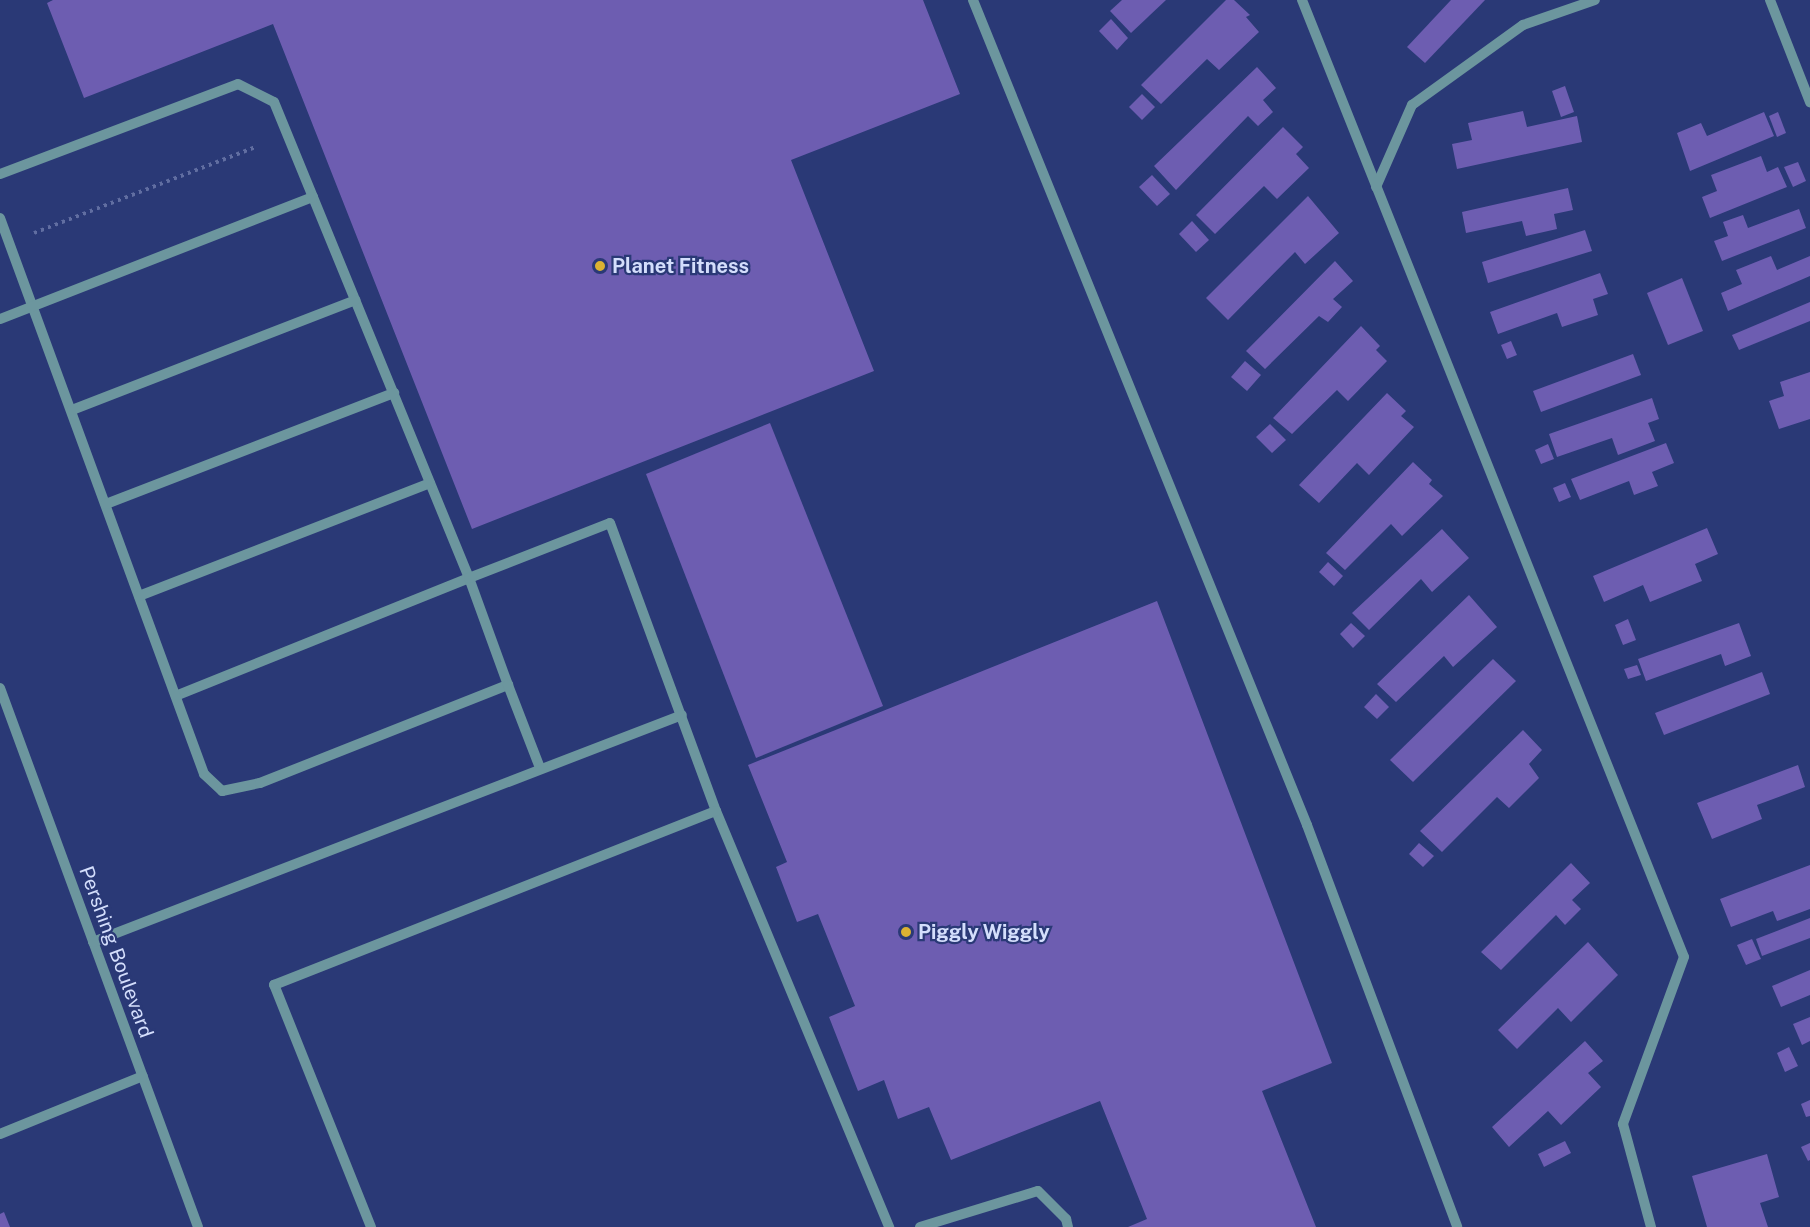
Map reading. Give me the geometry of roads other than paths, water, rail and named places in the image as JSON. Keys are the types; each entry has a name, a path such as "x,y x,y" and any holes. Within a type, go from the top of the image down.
{"street":[{"path":"973,0 1307,825 1457,1227"},
{"path":"1302,0 1684,957 1623,1124 1651,1227"},
{"path":"1377,187 1412,105 1523,26 1595,0"},
{"path":"1770,0 1810,102"},
{"path":"0,174 238,84 274,102 469,578 540,768"},
{"path":"0,318 313,196"},
{"path":"0,218 34,305 204,774 222,791 260,783 508,685"},
{"path":"72,410 355,300"},
{"path":"106,504 394,393"},
{"path":"139,596 430,483"},
{"path":"176,696 610,523 716,811 889,1227"},
{"name":"Pershing Boulevard","path":"0,688 198,1227"},
{"path":"93,942 681,715"},
{"path":"371,1227 274,985 716,811"},
{"path":"0,1134 142,1076"},
{"path":"920,1227 1038,1191 1066,1219 1068,1227"}],"place":[{"name":"Planet Fitness","path":"600,266"},
{"name":"Piggly Wiggly","path":"906,932"}]}
